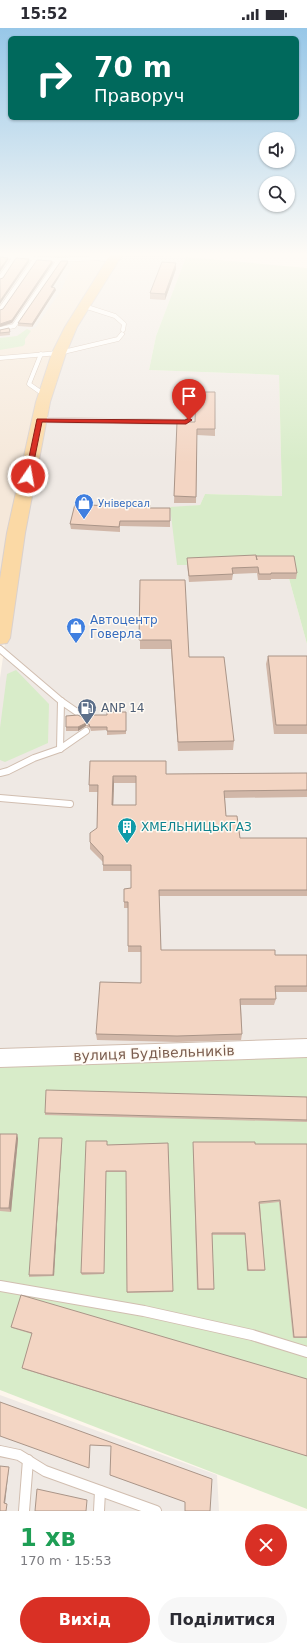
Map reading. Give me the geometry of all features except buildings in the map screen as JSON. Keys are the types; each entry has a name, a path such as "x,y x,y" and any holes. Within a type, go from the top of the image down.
{"main road":[{"path":"0,638 16,533 46,392 59,353 73,324"}],"street":[{"name":"вулиця Будівельників","path":"0,1058 307,1048"}],"lane":[{"path":"0,329 10,328 15,324"},
{"path":"0,358 59,353 118,339 123,332 124,324"},
{"path":"41,354 30,384 38,391 46,392"},
{"path":"40,420 186,422 189,420 190,398"},
{"path":"0,649 61,701 87,719"},
{"path":"60,749 61,701"},
{"path":"0,773 8,771 34,758 60,749 86,731"},
{"path":"0,798 70,804"},
{"path":"0,1286 144,1311 252,1335 307,1352"},
{"path":"0,1451 20,1455 45,1471 156,1511"},
{"path":"24,1511 28,1460"},
{"path":"99,1511 100,1491"}],"shaded area":[{"path":"0,324 68,324 67,326 0,600"},
{"path":"0,324 38,324 36,327 30,330 27,329 17,336 0,338"},
{"path":"77,324 160,324 156,336 149,370 279,375 282,496 205,494 200,505 170,508 285,564 307,644 307,1056 0,1065 0,678 21,533 48,402"},
{"path":"0,1395 217,1475 219,1511 0,1511"}],"green space":[{"path":"160,324 307,324 307,644 285,564 177,565 170,507 200,505 205,494 282,496 279,375 149,370 156,336"},
{"path":"27,329 31,331 25,339 25,344 23,346 0,350 0,338 17,336"},
{"path":"16,670 49,704 48,743 5,762 0,760 0,728 7,674"},
{"path":"307,1056 307,1509 0,1390 0,1065"}],"place":[{"name":"Універсал","path":"84,520"},
{"name":"Автоцентр Говерла","path":"76,644"},
{"name":"ANP 14","path":"87,725"},
{"name":"ХМЕЛЬНИЦЬКГАЗ","path":"127,844"}],"route":[{"path":"28,476 40,420 186,422 189,420"}]}
